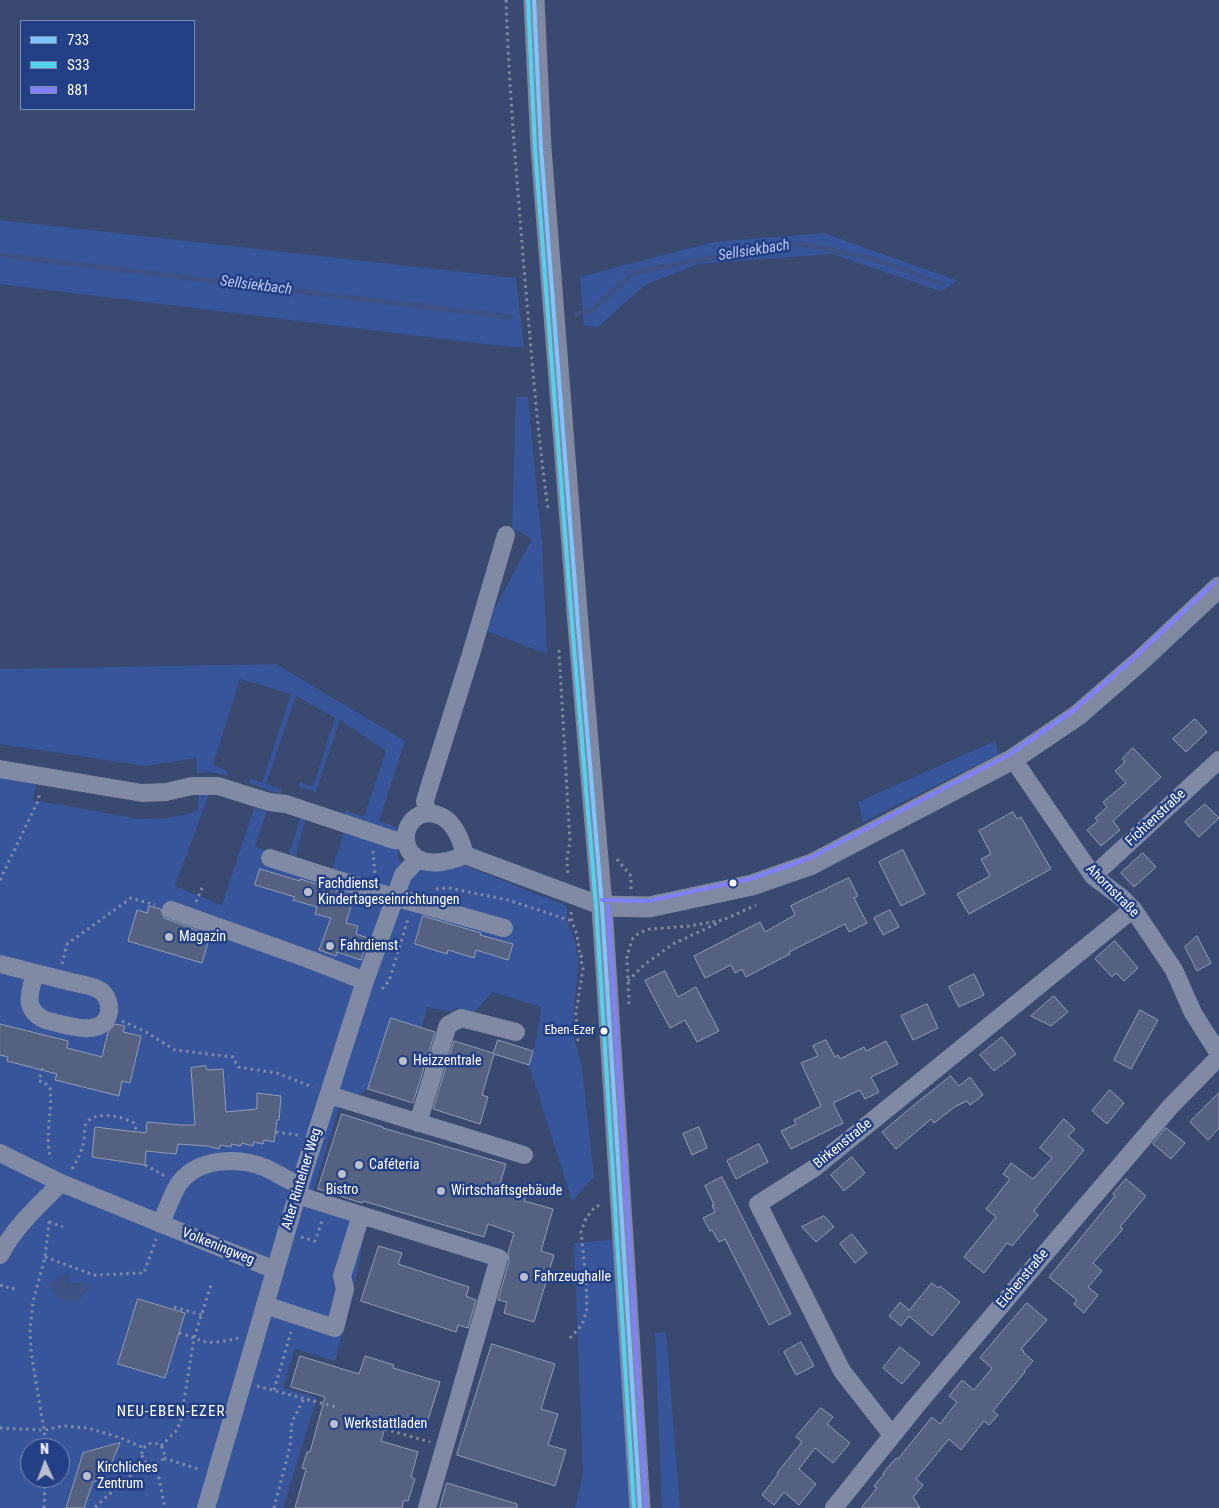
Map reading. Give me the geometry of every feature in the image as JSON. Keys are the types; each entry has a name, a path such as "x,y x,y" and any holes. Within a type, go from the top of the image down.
{"main road":[{"path":"534,0 541,148 602,906 640,1508"},
{"path":"602,906 649,907 752,885 812,864 1013,759 1078,715 1140,661 1219,587"}],"street":[{"path":"427,812 425,801 506,535"},
{"name":"Ahornstraße","path":"1013,759 1093,876 1133,909 1174,970 1193,1013 1219,1055"},
{"name":"Fichtenstraße","path":"1093,876 1219,760"},
{"path":"0,769 142,793 166,792 192,786 218,786 269,802 286,804 394,840 407,834"},
{"path":"465,855 461,840 451,824 440,815 427,812 420,814 413,820 407,834 407,846 411,854 418,859 435,864 465,855 602,906"},
{"path":"270,858 395,897 504,928"},
{"name":"Alter Rintelner Weg","path":"206,1508 298,1190 365,981 403,875 418,859"},
{"name":"Birkenstraße","path":"892,1435 842,1371 758,1204 813,1169 1133,909"},
{"path":"171,910 365,981"},
{"path":"0,964 95,988 101,991 108,1002 108,1015 100,1025 88,1029 44,1020 38,1017 33,1012 29,998 35,973"},
{"path":"418,1123 448,1025 461,1018 516,1032"},
{"name":"Eichenstraße","path":"834,1508 892,1435 1070,1223 1170,1106 1219,1055"},
{"path":"328,1095 524,1156"},
{"name":"Volkeningweg","path":"0,1153 62,1183 275,1270"},
{"path":"161,1224 169,1202 179,1184 190,1173 205,1165 226,1161 247,1163 264,1167 290,1182 298,1190 327,1204 499,1258 470,1354 428,1508"},
{"path":"0,1255 14,1232 62,1183"},
{"path":"265,1305 335,1328 346,1289 342,1276 361,1215"}],"path":[{"path":"506,0 508,56 524,266 539,443 549,518"},
{"path":"559,644 570,842"},
{"path":"0,880 38,801 43,775"},
{"path":"378,993 389,980 416,891 449,888 508,900 572,921"},
{"path":"57,979 68,944 132,898 171,910"},
{"path":"628,981 645,964 673,944 723,920"},
{"path":"627,956 630,943 639,933"},
{"path":"578,1041 576,1013 583,969 580,956"},
{"path":"108,1015 146,1032 175,1050 233,1057 238,1067 277,1073 328,1095"},
{"path":"43,1066 40,1079 50,1088 49,1153 54,1170 62,1183 79,1158 86,1124 94,1116 105,1115 126,1118 134,1123 136,1131"},
{"path":"276,1132 304,1136"},
{"path":"570,1338 582,1325 587,1309 581,1232 586,1218 596,1206 620,1202"},
{"path":"286,1232 315,1241 327,1204"},
{"path":"31,1213 63,1227"},
{"path":"45,1438 31,1352 30,1330 33,1302 45,1257 49,1222"},
{"path":"45,1257 94,1276 144,1273 161,1224"},
{"path":"0,1285 13,1289 15,1284"},
{"path":"161,1446 177,1430 181,1420 194,1338 211,1285"},
{"path":"174,1307 202,1315"},
{"path":"274,1390 296,1314"},
{"path":"179,1333 190,1335 206,1342 244,1337"},
{"path":"243,1382 336,1407"},
{"path":"274,1508 290,1446 292,1422 304,1398"},
{"path":"0,1428 44,1430 63,1426 88,1428 121,1438 144,1448"},
{"path":"385,1428 445,1446"},
{"path":"152,1442 161,1446 164,1458 162,1461 152,1465 146,1462 142,1455 144,1448 152,1442"},
{"path":"164,1458 215,1475"},
{"path":"96,1507 146,1462"},
{"path":"156,1464 165,1508"},
{"path":"44,1508 45,1488"}],"shaded area":[{"path":"0,220 516,278 524,348 0,284"},
{"path":"824,233 958,281 941,291 832,254 698,264 645,285 598,327 584,326 580,277 713,242"},
{"path":"516,397 528,397 542,544 547,654 487,631 494,610 532,539 512,528"},
{"path":"276,664 405,741 379,821 398,828 396,834 343,819 346,811 364,817 386,751 340,720 316,792 299,787 300,782 313,787 335,718 296,696 266,784 282,789 280,794 249,783 250,778 262,783 291,694 240,679 213,765 228,771 227,775 209,772 197,773 196,758 146,766 0,744 0,669"},
{"path":"995,741 999,754 863,822 858,802"},
{"path":"0,773 37,776 33,800 139,819 169,818 198,811 199,793 210,791 175,886 222,905 254,808 267,811 255,847 288,857 301,816 306,818 295,858 332,870 345,829 398,847 399,861 430,868 461,864 567,906 567,921 575,940 578,963 574,1013 575,1040 582,1068 594,1177 572,1201 529,1065 538,1033 541,1007 492,992 474,1013 456,1008 450,1012 427,1007 422,1028 368,1089 339,1108 309,1205 366,1225 353,1294 335,1361 295,1349 283,1388 317,1398 283,1508 0,1508"},
{"path":"623,1239 633,1508 575,1508 583,1474 574,1243"},
{"path":"64,1274 69,1274 69,1283 87,1283 88,1290 81,1297 80,1301 67,1301 55,1295 50,1283"},
{"path":"666,1332 680,1508 662,1508 655,1333"}],"building":[{"path":"1195,719 1207,732 1186,752 1173,739"},
{"path":"1133,748 1161,777 1113,821 1120,830 1101,846 1087,830 1098,821 1095,818 1107,807 1103,802 1126,783 1115,771 1125,762 1122,759"},
{"path":"1205,804 1219,818 1199,837 1185,822"},
{"path":"1013,812 1017,819 1021,817 1051,869 969,914 957,894 990,876 981,859 991,854 979,831"},
{"path":"903,850 925,894 901,906 879,862"},
{"path":"1143,853 1156,867 1134,887 1121,873"},
{"path":"260,869 354,896 346,923 358,926 356,934 368,938 361,960 337,952 336,956 319,950 331,918 315,914 317,907 293,900 295,897 255,885"},
{"path":"849,878 858,896 854,898 867,923 849,932 845,924 789,952 790,954 746,977 742,969 735,973 731,965 705,978 694,956 760,922 765,932 795,915 791,906"},
{"name":"Magazin","path":"149,906 161,909 164,918 210,935 202,963 128,941 137,910 147,913"},
{"path":"890,910 899,927 883,935 874,918"},
{"path":"423,916 513,944 508,960 476,950 474,958 448,950 447,954 415,944"},
{"path":"1197,936 1211,963 1197,971 1185,947"},
{"path":"1115,941 1138,968 1124,981 1116,973 1112,977 1095,959"},
{"path":"665,971 678,997 696,987 719,1031 697,1042 685,1020 670,1028 645,981"},
{"path":"974,974 984,995 959,1007 949,987"},
{"path":"1054,996 1068,1012 1051,1026 1031,1016"},
{"path":"927,1004 938,1028 913,1040 901,1016"},
{"path":"1140,1010 1158,1020 1131,1069 1114,1060"},
{"name":"Heizzentrale","path":"391,1018 435,1032 413,1103 368,1089"},
{"path":"0,1024 68,1041 67,1048 102,1057 108,1032 115,1024 125,1026 123,1032 141,1036 130,1083 122,1081 119,1096 55,1080 57,1074 7,1061 8,1057 0,1055"},
{"path":"1002,1037 1016,1054 994,1071 980,1055"},
{"path":"498,1040 533,1051 529,1065 494,1054 482,1095 488,1097 480,1124 433,1109 454,1041 493,1053"},
{"path":"826,1040 835,1057 838,1055 840,1059 864,1047 866,1051 886,1041 898,1064 871,1077 879,1092 865,1099 860,1090 833,1103 843,1123 791,1149 781,1131 796,1124 794,1120 821,1106 801,1063 818,1056 813,1046"},
{"path":"206,1066 207,1070 223,1069 226,1112 257,1109 257,1093 281,1096 279,1120 277,1120 274,1142 264,1140 263,1144 254,1142 253,1146 242,1143 241,1146 231,1144 231,1147 220,1145 219,1149 207,1146 178,1144 176,1154 146,1151 145,1165 92,1157 95,1127 146,1133 147,1122 195,1125 191,1068"},
{"path":"951,1076 959,1086 970,1077 983,1095 970,1105 967,1101 956,1106 934,1123 931,1119 896,1149 882,1132"},
{"path":"1110,1090 1124,1103 1107,1124 1092,1111"},
{"path":"1219,1093 1219,1128 1208,1140 1190,1122"},
{"path":"342,1114 506,1164 500,1184 527,1191 524,1201 553,1209 541,1251 554,1255 534,1322 504,1313 507,1302 498,1300 509,1261 508,1253 514,1233 488,1224 484,1237 318,1189"},
{"path":"1064,1119 1075,1129 1068,1136 1084,1150 1034,1211 1038,1215 1012,1246 1007,1243 984,1273 964,1257 996,1217 986,1209 1010,1179 1003,1174 1011,1163 1033,1179 1052,1158 1040,1148"},
{"path":"699,1127 707,1148 692,1155 683,1134"},
{"path":"1166,1128 1185,1143 1171,1159 1153,1144"},
{"path":"759,1144 768,1162 736,1179 727,1161"},
{"path":"852,1157 865,1173 844,1191 831,1175"},
{"path":"722,1177 791,1314 769,1325 725,1239 719,1242 703,1218 715,1212 712,1205 714,1205 705,1186"},
{"path":"1126,1179 1146,1196 1120,1227 1123,1229 1093,1263 1102,1271 1088,1287 1098,1295 1084,1313 1074,1304 1077,1300 1049,1277 1115,1196 1113,1194"},
{"path":"824,1216 834,1227 816,1242 802,1227"},
{"path":"852,1234 867,1253 855,1263 840,1244"},
{"path":"379,1246 402,1253 398,1264 469,1287 466,1296 476,1300 468,1328 458,1325 456,1332 361,1301"},
{"path":"932,1283 938,1288 940,1286 960,1302 932,1336 909,1316 901,1326 889,1316 900,1302 909,1310"},
{"path":"138,1299 185,1313 165,1378 118,1364"},
{"path":"1027,1303 1047,1320 1021,1349 1033,1361 993,1411 998,1415 989,1425 984,1421 961,1450 949,1439 916,1479 923,1485 913,1497 920,1508 861,1508 877,1488 874,1486 883,1473 896,1458 898,1459 932,1417 940,1424 957,1402 949,1396 962,1380 974,1390 992,1368 980,1358"},
{"path":"801,1342 814,1366 796,1375 784,1352"},
{"path":"492,1344 555,1364 541,1409 558,1414 548,1445 566,1450 555,1486 457,1455"},
{"path":"900,1347 920,1363 902,1384 883,1368"},
{"path":"300,1356 359,1374 365,1356 394,1365 393,1368 440,1382 426,1426 389,1415 381,1441 418,1452 411,1477 415,1479 408,1501 404,1500 402,1508 295,1508 306,1469 302,1468 307,1452 310,1452 325,1397 291,1387"},
{"path":"821,1408 833,1417 827,1424 850,1443 833,1463 815,1448 799,1469 816,1484 799,1505 784,1492 774,1505 762,1495 802,1442 796,1437"},
{"name":"Kirchliches Zentrum","path":"120,1443 112,1462 97,1465 98,1480 93,1482 84,1508 66,1508 83,1453"},
{"path":"447,1483 517,1504 517,1508 440,1508"}],"waterway":[{"name":"Sellsiekbach","path":"576,314 591,311 633,273 776,245 803,244 874,259 942,284"},
{"name":"Sellsiekbach","path":"0,255 511,317"}],"transit line":[{"name":"S33","path":"528,0 535,148 596,906 634,1508"},
{"name":"733","path":"534,0 541,148 602,906 640,1508"},
{"name":"881","path":"602,900 648,901 750,879 810,858 1010,754 1074,710 1136,656 1215,582"},
{"name":"881","path":"608,906 646,1508"}],"place":[{"name":"Fachdienst Kindertageseinrichtungen","path":"308,892"},
{"name":"Magazin","path":"169,937"},
{"name":"Fahrdienst","path":"330,946"},
{"name":"Eben-Ezer","path":"604,1031"},
{"name":"Heizzentrale","path":"403,1061"},
{"name":"Caféteria","path":"359,1165"},
{"name":"Bistro","path":"342,1174"},
{"name":"Wirtschaftsgebäude","path":"441,1191"},
{"name":"Fahrzeughalle","path":"524,1277"},
{"name":"Werkstattladen","path":"334,1424"},
{"name":"Kirchliches Zentrum","path":"87,1476"}],"district":[{"name":"NEU-EBEN-EZER","path":"171,1412"}]}
